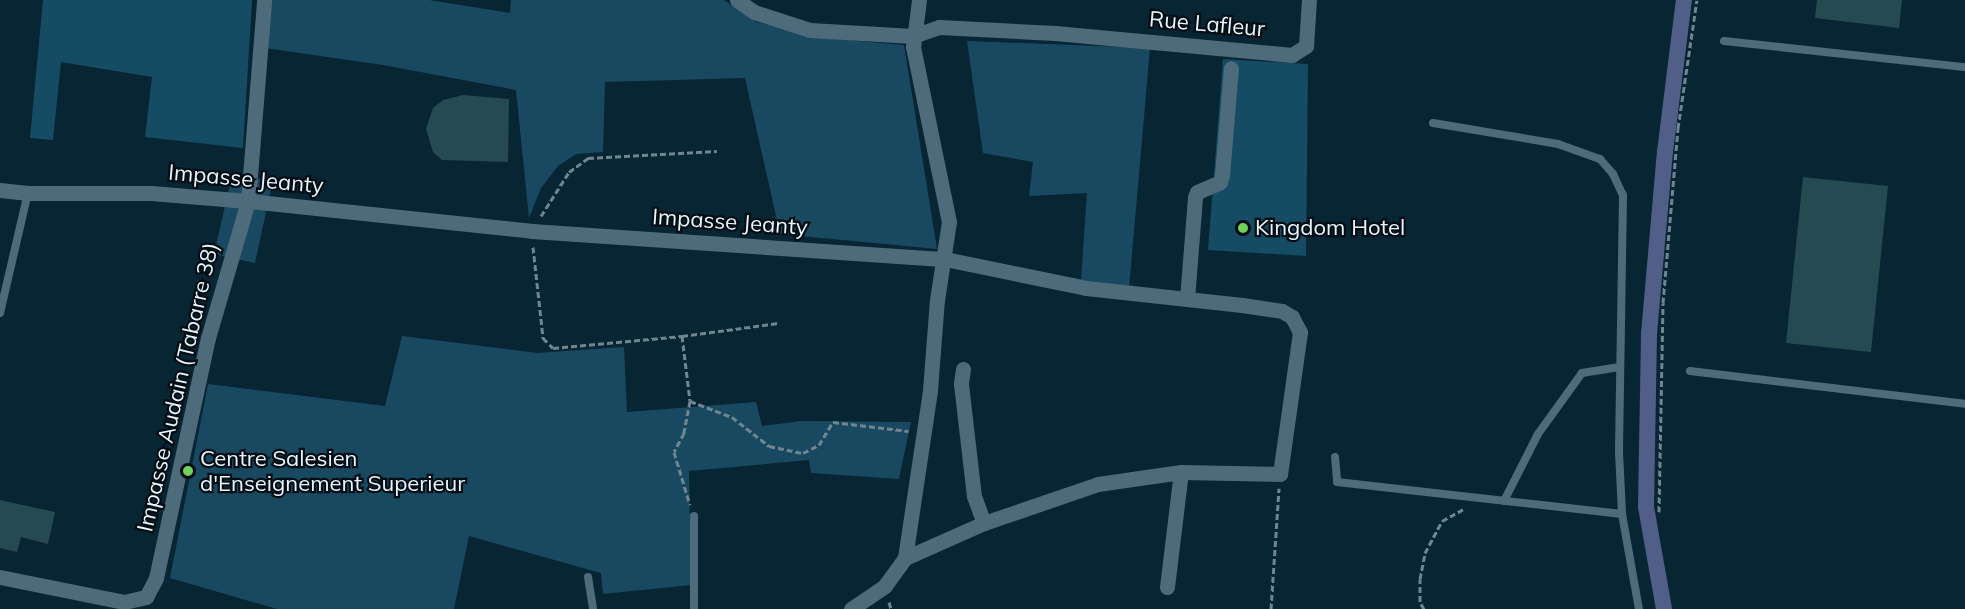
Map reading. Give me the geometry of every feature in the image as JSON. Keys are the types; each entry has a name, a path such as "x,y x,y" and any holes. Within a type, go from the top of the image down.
{"street":[{"name":"Impasse Audain (Tabarre 38)","path":"0,577 124,602 146,597 156,578 208,338 248,201 264,0"},
{"path":"737,0 754,12 810,30 913,36"},
{"path":"855,608 885,585 905,558 930,390 937,300 949,222 913,36 919,0"},
{"name":"Rue Lafleur","path":"913,36 939,27 1055,33 1292,55 1306,46 1309,0"},
{"path":"1186,299 1195,198 1197,192 1220,182 1222,176 1230,68"},
{"name":"Impasse Jeanty","path":"0,190 28,193 151,193 532,231 945,259 1086,288 1282,311 1292,317 1300,332 1280,474"},
{"path":"963,369 961,384 974,496 984,523"},
{"path":"905,558 984,523 1098,484 1181,472 1280,474"},
{"path":"1167,587 1181,472"}],"lane":[{"path":"1724,41 1965,67"},
{"path":"1433,123 1558,144 1600,159 1613,174 1623,195 1620,367 1622,513 1639,609"},
{"path":"0,314 28,193"},
{"path":"1504,501 1538,435 1582,373 1620,367"},
{"path":"1690,371 1965,404"},
{"path":"1335,457 1337,482 1622,513"},
{"path":"694,516 694,609"},
{"path":"588,577 593,609"}],"path":[{"path":"1659,512 1663,303 1678,128 1697,0"},
{"path":"717,151 588,158 569,172 532,231 543,338 553,348 682,336 778,323"},
{"path":"682,336 690,401 684,433 674,452 694,516"},
{"path":"690,401 732,417 769,446 803,453 819,445 833,422 923,433"},
{"path":"1271,609 1280,474"},
{"path":"1424,609 1420,602 1420,579 1425,553 1442,521 1482,498"}],"shaded area":[{"path":"43,0 252,0 243,148 145,137 152,77 61,62 53,140 30,138"},
{"path":"269,0 429,0 510,13 511,0 724,0 756,22 826,38 904,45 937,249 780,234 745,78 605,82 603,152 576,154 558,166 541,188 529,218 516,90 383,65 265,48"},
{"path":"967,41 1150,48 1129,289 1081,280 1087,193 1029,196 1033,162 983,153"},
{"path":"1223,59 1308,64 1306,256 1208,250"},
{"path":"232,176 273,180 255,263 214,254"},
{"path":"402,336 537,353 624,347 627,412 756,402 762,426 801,421 911,422 899,479 811,473 809,460 689,471 691,585 603,594 601,573 469,536 454,609 277,609 170,578 208,384 385,406"}],"building":[{"path":"1817,0 1902,0 1899,28 1815,18"},
{"path":"463,95 509,99 508,162 442,160 433,152 426,129 433,108 443,100"},
{"path":"1803,177 1888,186 1871,352 1786,343"},
{"path":"0,500 55,512 48,544 21,537 17,552 0,548"}],"waterway":[{"path":"1664,609 1646,507 1649,334 1665,152 1684,0"}],"place":[{"name":"Kingdom Hotel","path":"1243,228"},
{"name":"Centre Salesien d'Enseignement Superieur","path":"188,471"}]}
